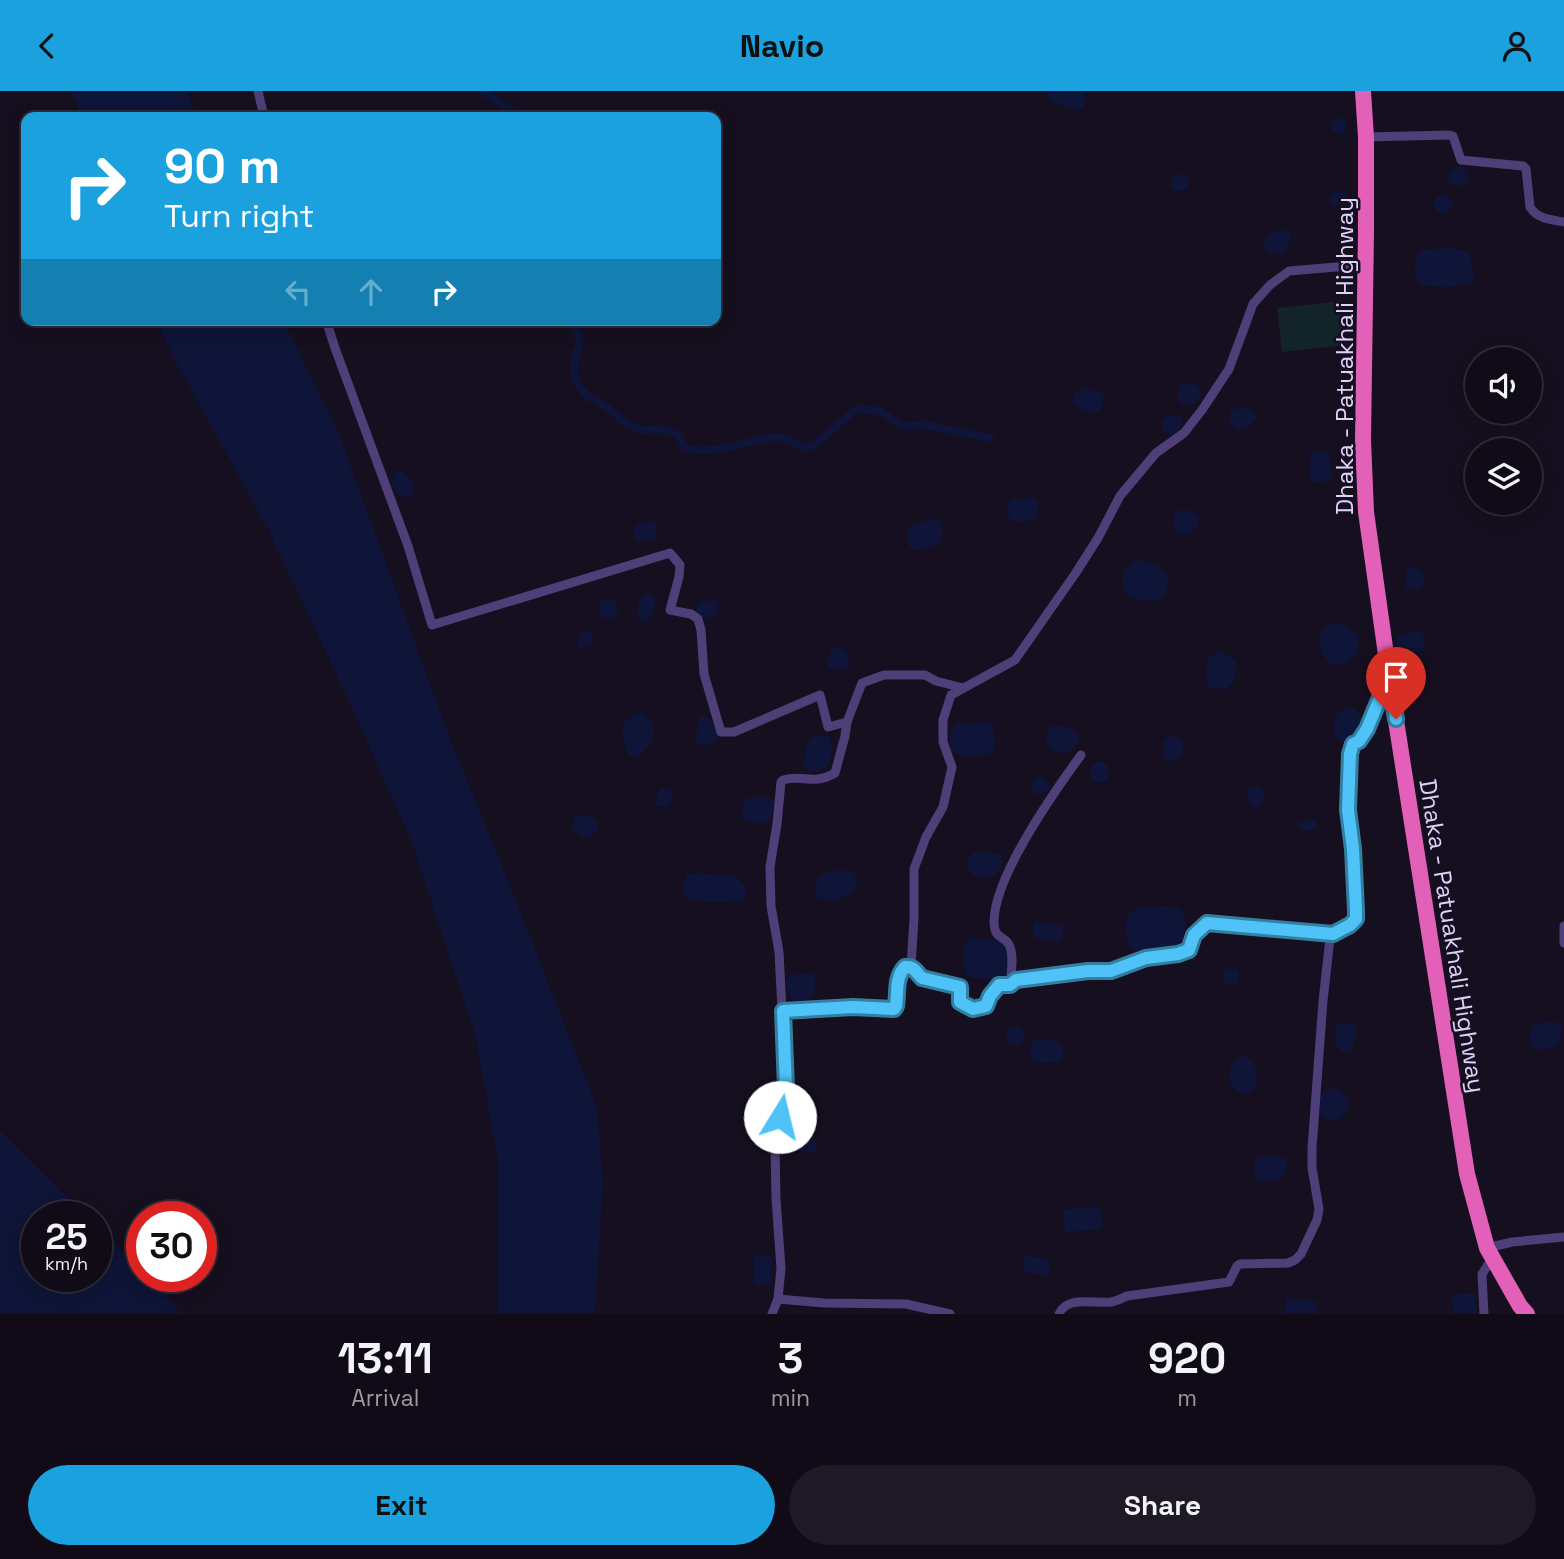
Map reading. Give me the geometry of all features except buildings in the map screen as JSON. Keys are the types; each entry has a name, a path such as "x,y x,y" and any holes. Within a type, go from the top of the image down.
{"highway":[{"name":"Dhaka - Patuakhali Highway","path":"1363,91 1366,137 1363,440 1366,512 1467,1174 1490,1252 1527,1314"}],"street":[{"path":"257,91 263,112"},
{"path":"1366,137 1449,135 1453,136 1461,160 1523,166 1526,169 1530,207 1533,212 1550,220 1564,222"},
{"path":"911,966 914,869 926,837 943,807 953,767 943,742 943,720 951,695 1015,660 1075,575 1119,496 1156,453 1184,433 1202,409 1229,369 1253,305 1270,285 1289,271 1365,266"},
{"path":"328,326 408,546 432,625 670,553 680,565 670,610 691,614 698,619 704,674 721,732 734,731 820,695 828,727 847,722"},
{"path":"772,1314 778,1299 781,1268 775,1146 786,1088 779,953 771,906 770,867 778,824 781,782 792,778 825,779 835,773 847,722 862,683 884,674 925,675 936,681 963,688"},
{"path":"1059,1314 1062,1307 1070,1303 1113,1302 1127,1296 1229,1282 1240,1264 1288,1263 1301,1254 1317,1220 1319,1209 1312,1168 1314,1110 1330,938 1356,919 1353,849 1348,810 1350,754 1353,744 1359,741 1367,729 1389,676"},
{"path":"1010,985 1011,948 995,930 994,919 999,891 1028,835 1081,755"},
{"path":"911,966 922,978 960,987 960,1002 973,1009 986,1006 999,985 1010,985 1016,980 1088,971 1111,971 1146,958 1189,950 1194,935 1207,923 1333,934"},
{"path":"1564,926 1564,943"},
{"path":"783,1011 853,1007 894,1009 901,971 911,966"},
{"path":"1484,1314 1482,1274 1490,1252 1512,1242 1564,1237"},
{"path":"778,1299 824,1303 906,1304 950,1314"}],"shaded area":[{"path":"1343,301 1347,345 1282,352 1277,308"}],"water":[{"path":"72,91 187,91 194,112 79,112"},
{"path":"1047,91 1083,91 1084,106 1079,111 1056,103 1048,97"},
{"path":"1339,118 1345,120 1345,132 1339,134 1333,132 1331,126 1333,120"},
{"path":"1458,167 1465,170 1468,177 1465,184 1458,187 1451,184 1448,177 1451,170"},
{"path":"1181,174 1188,176 1187,189 1179,191 1171,188 1172,178"},
{"path":"1346,192 1348,200 1332,205 1330,195"},
{"path":"1443,195 1449,198 1452,204 1449,210 1443,213 1437,210 1434,204 1437,198"},
{"path":"1284,230 1290,231 1292,236 1286,251 1278,254 1267,252 1263,243 1267,237"},
{"path":"1449,248 1468,251 1475,274 1473,281 1441,287 1421,285 1415,268 1422,250"},
{"path":"159,326 286,326 339,434 452,744 597,1107 603,1182 595,1314 498,1314 498,1162 475,1034 412,843 267,527"},
{"path":"1181,384 1196,384 1201,392 1200,398 1195,404 1183,405 1178,401 1177,395"},
{"path":"1086,388 1102,393 1104,399 1100,411 1085,411 1073,403 1075,393"},
{"path":"1240,408 1252,411 1257,418 1247,429 1237,430 1229,423 1230,411"},
{"path":"1173,415 1181,417 1183,422 1177,434 1168,435 1163,431 1163,421"},
{"path":"1329,451 1332,477 1321,483 1313,482 1309,477 1310,456 1311,453"},
{"path":"397,470 406,474 415,488 411,497 403,497 395,492 391,481"},
{"path":"1032,498 1038,504 1035,519 1018,522 1010,519 1008,503 1014,499"},
{"path":"1182,509 1193,512 1200,519 1196,527 1186,535 1180,535 1173,527 1176,511"},
{"path":"930,519 940,519 943,532 939,543 921,550 909,548 910,526"},
{"path":"653,520 657,528 655,538 637,542 633,528 635,525"},
{"path":"1136,560 1152,563 1167,575 1167,588 1163,597 1144,600 1125,593 1122,584 1124,575 1128,566"},
{"path":"1412,566 1422,571 1424,581 1420,589 1408,590 1405,586 1406,571"},
{"path":"645,593 653,598 655,605 647,622 642,622 637,608"},
{"path":"608,599 615,602 618,609 615,616 608,619 601,616 598,609 601,602"},
{"path":"716,600 718,612 715,617 696,614 697,602"},
{"path":"1332,623 1350,628 1359,642 1355,655 1346,663 1337,665 1330,662 1320,647 1324,629"},
{"path":"1417,631 1424,637 1421,651 1399,653 1395,645 1397,637"},
{"path":"592,632 592,644 580,648 579,634"},
{"path":"831,648 846,651 849,658 848,669 826,667"},
{"path":"1216,652 1223,652 1236,661 1236,674 1232,684 1223,689 1210,688 1206,678 1207,660"},
{"path":"1344,708 1355,709 1362,718 1362,732 1351,743 1340,742 1333,732 1335,717"},
{"path":"638,713 644,713 649,719 653,736 639,756 630,756 624,743 623,728 627,720"},
{"path":"705,714 719,735 715,744 700,746 695,740 700,716"},
{"path":"990,722 995,736 993,751 985,755 961,757 951,750 950,735 952,728 958,723"},
{"path":"1054,725 1077,733 1079,739 1071,750 1063,753 1047,745 1047,730"},
{"path":"822,734 830,738 832,750 826,769 808,771 804,765 806,745 811,737"},
{"path":"1174,736 1181,739 1184,748 1180,758 1172,761 1165,759 1163,749 1166,738"},
{"path":"1100,761 1109,771 1108,779 1103,783 1092,781 1091,776 1093,764"},
{"path":"1040,777 1046,780 1049,786 1046,792 1040,795 1034,792 1031,786 1034,780"},
{"path":"1259,787 1264,794 1264,803 1256,808 1249,804 1248,788"},
{"path":"660,788 671,790 672,800 667,807 656,806"},
{"path":"746,797 768,797 775,800 772,815 766,823 740,818"},
{"path":"576,814 598,822 598,830 591,837 583,837 572,829"},
{"path":"1312,820 1317,823 1316,829 1300,830 1299,822"},
{"path":"973,852 1001,854 999,871 985,877 974,876 968,870 968,861"},
{"path":"843,869 855,874 857,888 838,899 817,897 817,879"},
{"path":"686,874 736,877 746,887 744,900 705,902 683,895"},
{"path":"1140,908 1178,908 1183,913 1185,930 1182,942 1173,950 1133,949 1126,936 1129,914"},
{"path":"1035,921 1061,925 1064,928 1061,940 1058,942 1034,938"},
{"path":"971,938 1003,941 1007,944 1009,966 1004,979 969,977 963,959 966,943"},
{"path":"1225,969 1238,970 1237,985 1223,983"},
{"path":"813,973 815,986 811,998 794,1003 788,990 788,975"},
{"path":"1342,1021 1355,1026 1357,1033 1349,1052 1341,1051 1334,1041 1337,1025"},
{"path":"1548,1021 1562,1025 1561,1037 1551,1048 1533,1048 1530,1036 1532,1028"},
{"path":"1011,1027 1019,1027 1024,1036 1022,1043 1011,1045 1006,1040 1006,1032"},
{"path":"1033,1041 1054,1041 1063,1048 1059,1062 1036,1063 1030,1059 1030,1046"},
{"path":"1243,1056 1252,1061 1256,1073 1256,1088 1247,1093 1234,1089 1228,1074 1235,1060"},
{"path":"1332,1088 1343,1093 1348,1101 1347,1109 1340,1119 1324,1118 1318,1109 1322,1094"},
{"path":"0,1131 72,1201 21,1201 21,1292 112,1292 112,1241 126,1255 126,1292 161,1292 182,1314 0,1314"},
{"path":"788,1136 817,1139 815,1153 787,1150"},
{"path":"1285,1157 1288,1163 1282,1178 1265,1182 1255,1180 1255,1158"},
{"path":"1100,1206 1103,1229 1065,1232 1063,1210"},
{"path":"1025,1255 1051,1261 1048,1277 1022,1271"},
{"path":"754,1256 771,1256 771,1285 754,1284"},
{"path":"1476,1293 1477,1314 1453,1314 1452,1294"},
{"path":"1286,1298 1317,1302 1315,1314 1284,1314"}],"waterway":[{"path":"482,91 512,112"},
{"path":"574,326 580,343 574,367 575,380 588,397 608,408 626,424 643,430 664,429 677,434 685,448 719,449 776,437 807,448 817,443 856,409 880,411 902,426 926,425 990,438"}],"route":[{"path":"780,1117 786,1088 783,1011 853,1007 894,1009 898,995 897,983 905,967 911,966 922,978 960,987 960,1002 973,1009 986,1006 999,985 1010,985 1016,980 1088,971 1111,971 1146,958 1189,950 1194,935 1207,923 1333,934 1343,930 1356,919 1353,849 1348,810 1350,754 1353,744 1359,741 1367,729 1389,676 1396,719"}]}
